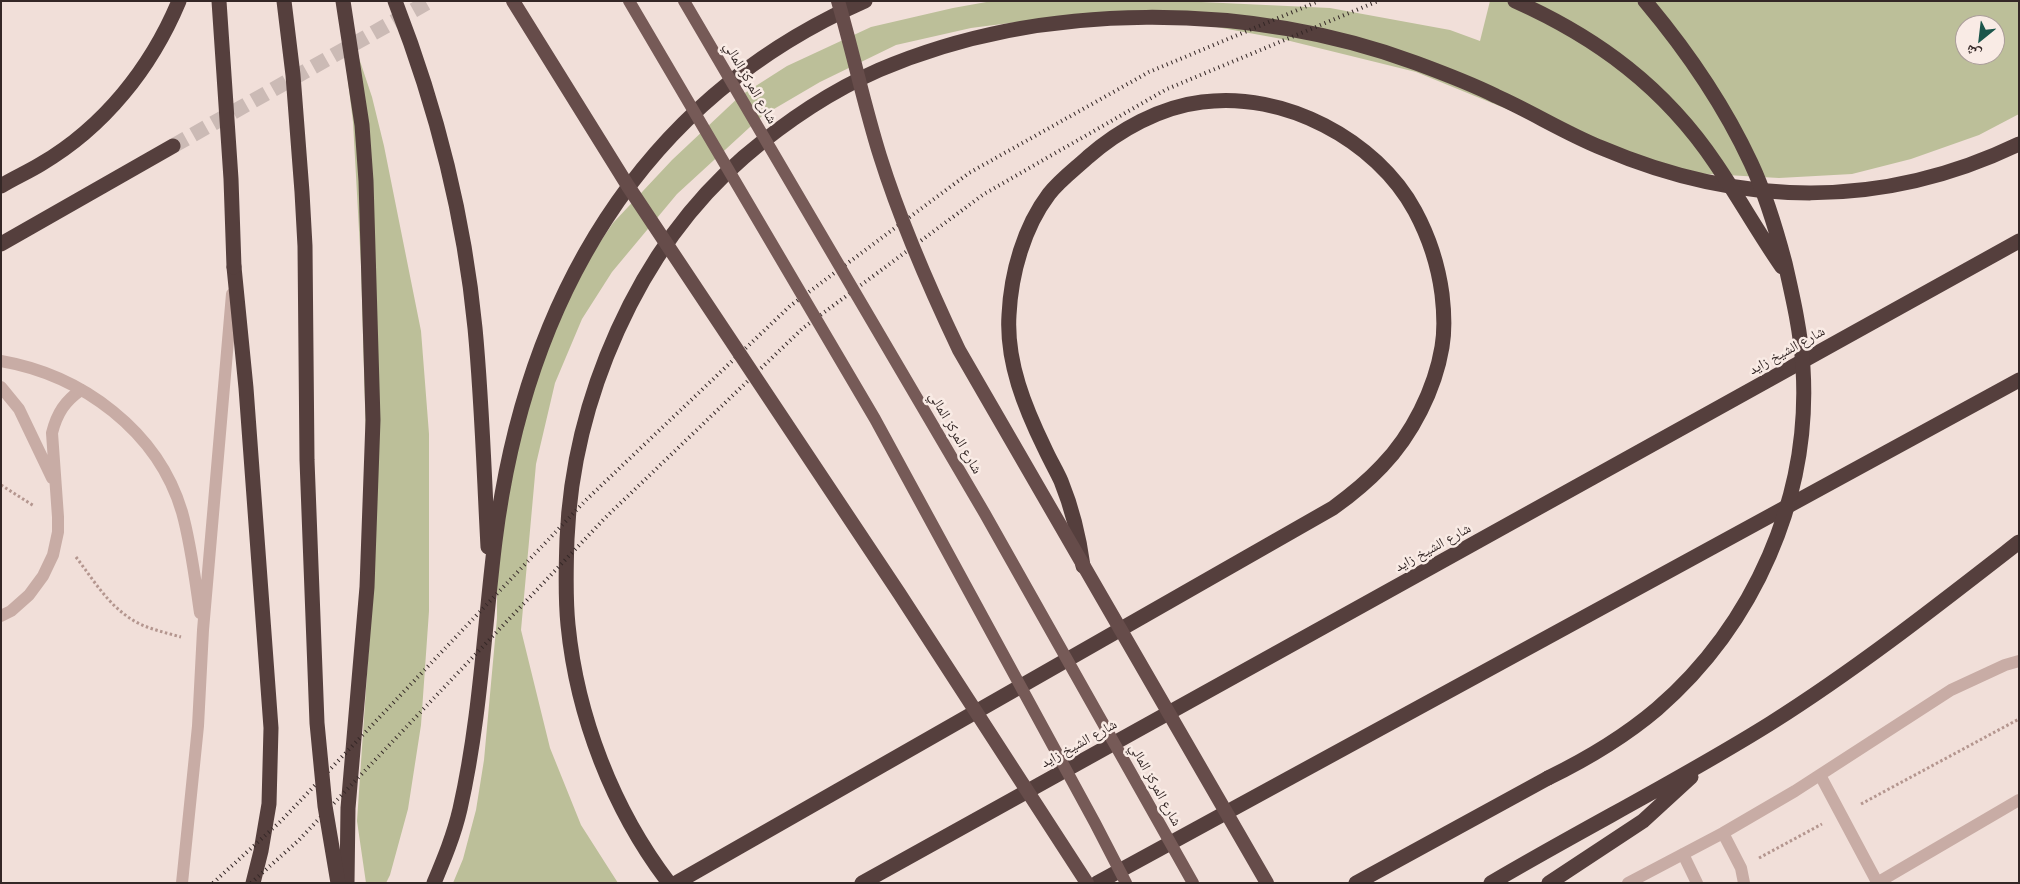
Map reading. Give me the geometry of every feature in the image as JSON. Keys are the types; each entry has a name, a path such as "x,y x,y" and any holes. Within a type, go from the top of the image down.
{"highway":[{"path":"4,184 42,164 73,142 107,111 127,90 149,60 168,28 179,1"},
{"path":"219,1 231,179 234,267 246,388 271,728 269,804 253,883"},
{"path":"284,1 294,84 303,210 307,460 317,723 325,806 338,883"},
{"path":"343,1 364,150 368,214 372,453 367,587 348,808 346,883"},
{"path":"396,1 438,125 456,200 467,263 477,354 490,584"},
{"path":"512,1 628,186 893,585 1086,883"},
{"path":"838,1 880,156 904,225 931,292 959,350 1267,883"},
{"path":"434,883 447,852 460,811 481,675 490,584 503,491 522,404 549,324 567,287 609,214 633,180 660,147 689,117 720,89 789,40 865,1"},
{"path":"1515,1 1549,16 1605,50 1643,79 1670,106 1694,134 1716,165 1752,223 1788,274"},
{"path":"1356,883 1548,778 1578,764 1632,729 1680,688 1722,639 1740,613 1766,563 1790,496 1801,432 1803,368 1795,305 1772,218 1763,190 1739,138 1696,66 1645,1"},
{"path":"669,883 637,834 616,794 598,754 581,693 568,623 567,532 581,442 608,354 626,312 648,272 673,234 701,199 765,139 801,113 839,90 879,70 920,53 1006,29 1051,22 1096,19 1187,18 1277,28 1322,36 1408,61 1497,96 1564,131 1623,157 1681,177 1717,186 1789,194 1826,194 1898,184 1969,165 2019,144"},
{"path":"676,883 1333,508 1360,488 1384,465 1404,438 1421,409 1433,378 1442,346 1443,308 1439,273 1422,224 1414,208 1393,180 1369,155 1315,121 1288,110 1260,103 1232,100 1202,102 1174,108 1120,133 1096,150 1050,194 1034,220 1021,251 1012,284 1008,318 1011,352 1018,386 1030,419 1060,478 1070,507 1079,536 1083,567"},
{"path":"1,244 173,146"},
{"name":"شارع الشيخ زايد","path":"862,883 2019,241"},
{"path":"1097,883 2019,380"},
{"path":"1491,883 1709,761 1772,722 1894,639 2019,542"},
{"path":"1549,883 1643,821 1709,761"}],"main road":[{"path":"629,1 875,419 1091,815 1126,883"},
{"name":"شارع المركز المالي","path":"684,1 985,514 1193,883"}],"street":[{"path":"182,883 198,726 203,630 216,502 234,267"},
{"path":"1,361 39,370 81,390 104,404 125,421 159,462 172,486 182,511 203,630"},
{"path":"1,387 19,409 55,484"},
{"path":"1,616 11,611 29,595 53,555 58,532 58,504 52,433 55,420 62,408 70,397 81,390"},
{"path":"1628,883 1723,833 1820,775 1951,690 2005,664 2019,661"},
{"path":"1820,775 1877,882 2019,800"},
{"path":"1723,833 1741,868 1744,883"},
{"path":"1683,854 1697,883"}],"path":[{"path":"1,485 36,508 58,532 115,607 140,624 202,645"},
{"path":"1741,868 2019,719"}],"green space":[{"path":"338,1 340,1 372,97 384,146 421,331 429,434 429,611 421,725 408,809 390,875 386,883 366,883 357,821 371,615 361,266 353,122"},
{"path":"992,1 1180,1 1330,8 1450,30 1480,41 1490,1 2019,1 2019,114 1979,135 1911,159 1852,174 1779,178 1673,172 1536,121 1416,72 1282,39 1178,20 1064,16 971,28 896,45 820,82 762,116 677,194 612,272 582,319 555,383 536,464 521,630 550,748 581,825 618,883 453,883 463,859 476,810 484,760 497,618 497,537 518,405 578,275 613,223 672,160 740,96 787,66 871,27"}],"tunnel":[{"path":"173,146 430,1"}],"railway":[{"path":"213,883 281,821 586,500 790,306 969,173 1149,72 1319,1"},
{"path":"251,883 299,840 605,518 803,328 984,194 1167,89 1378,1"}]}
